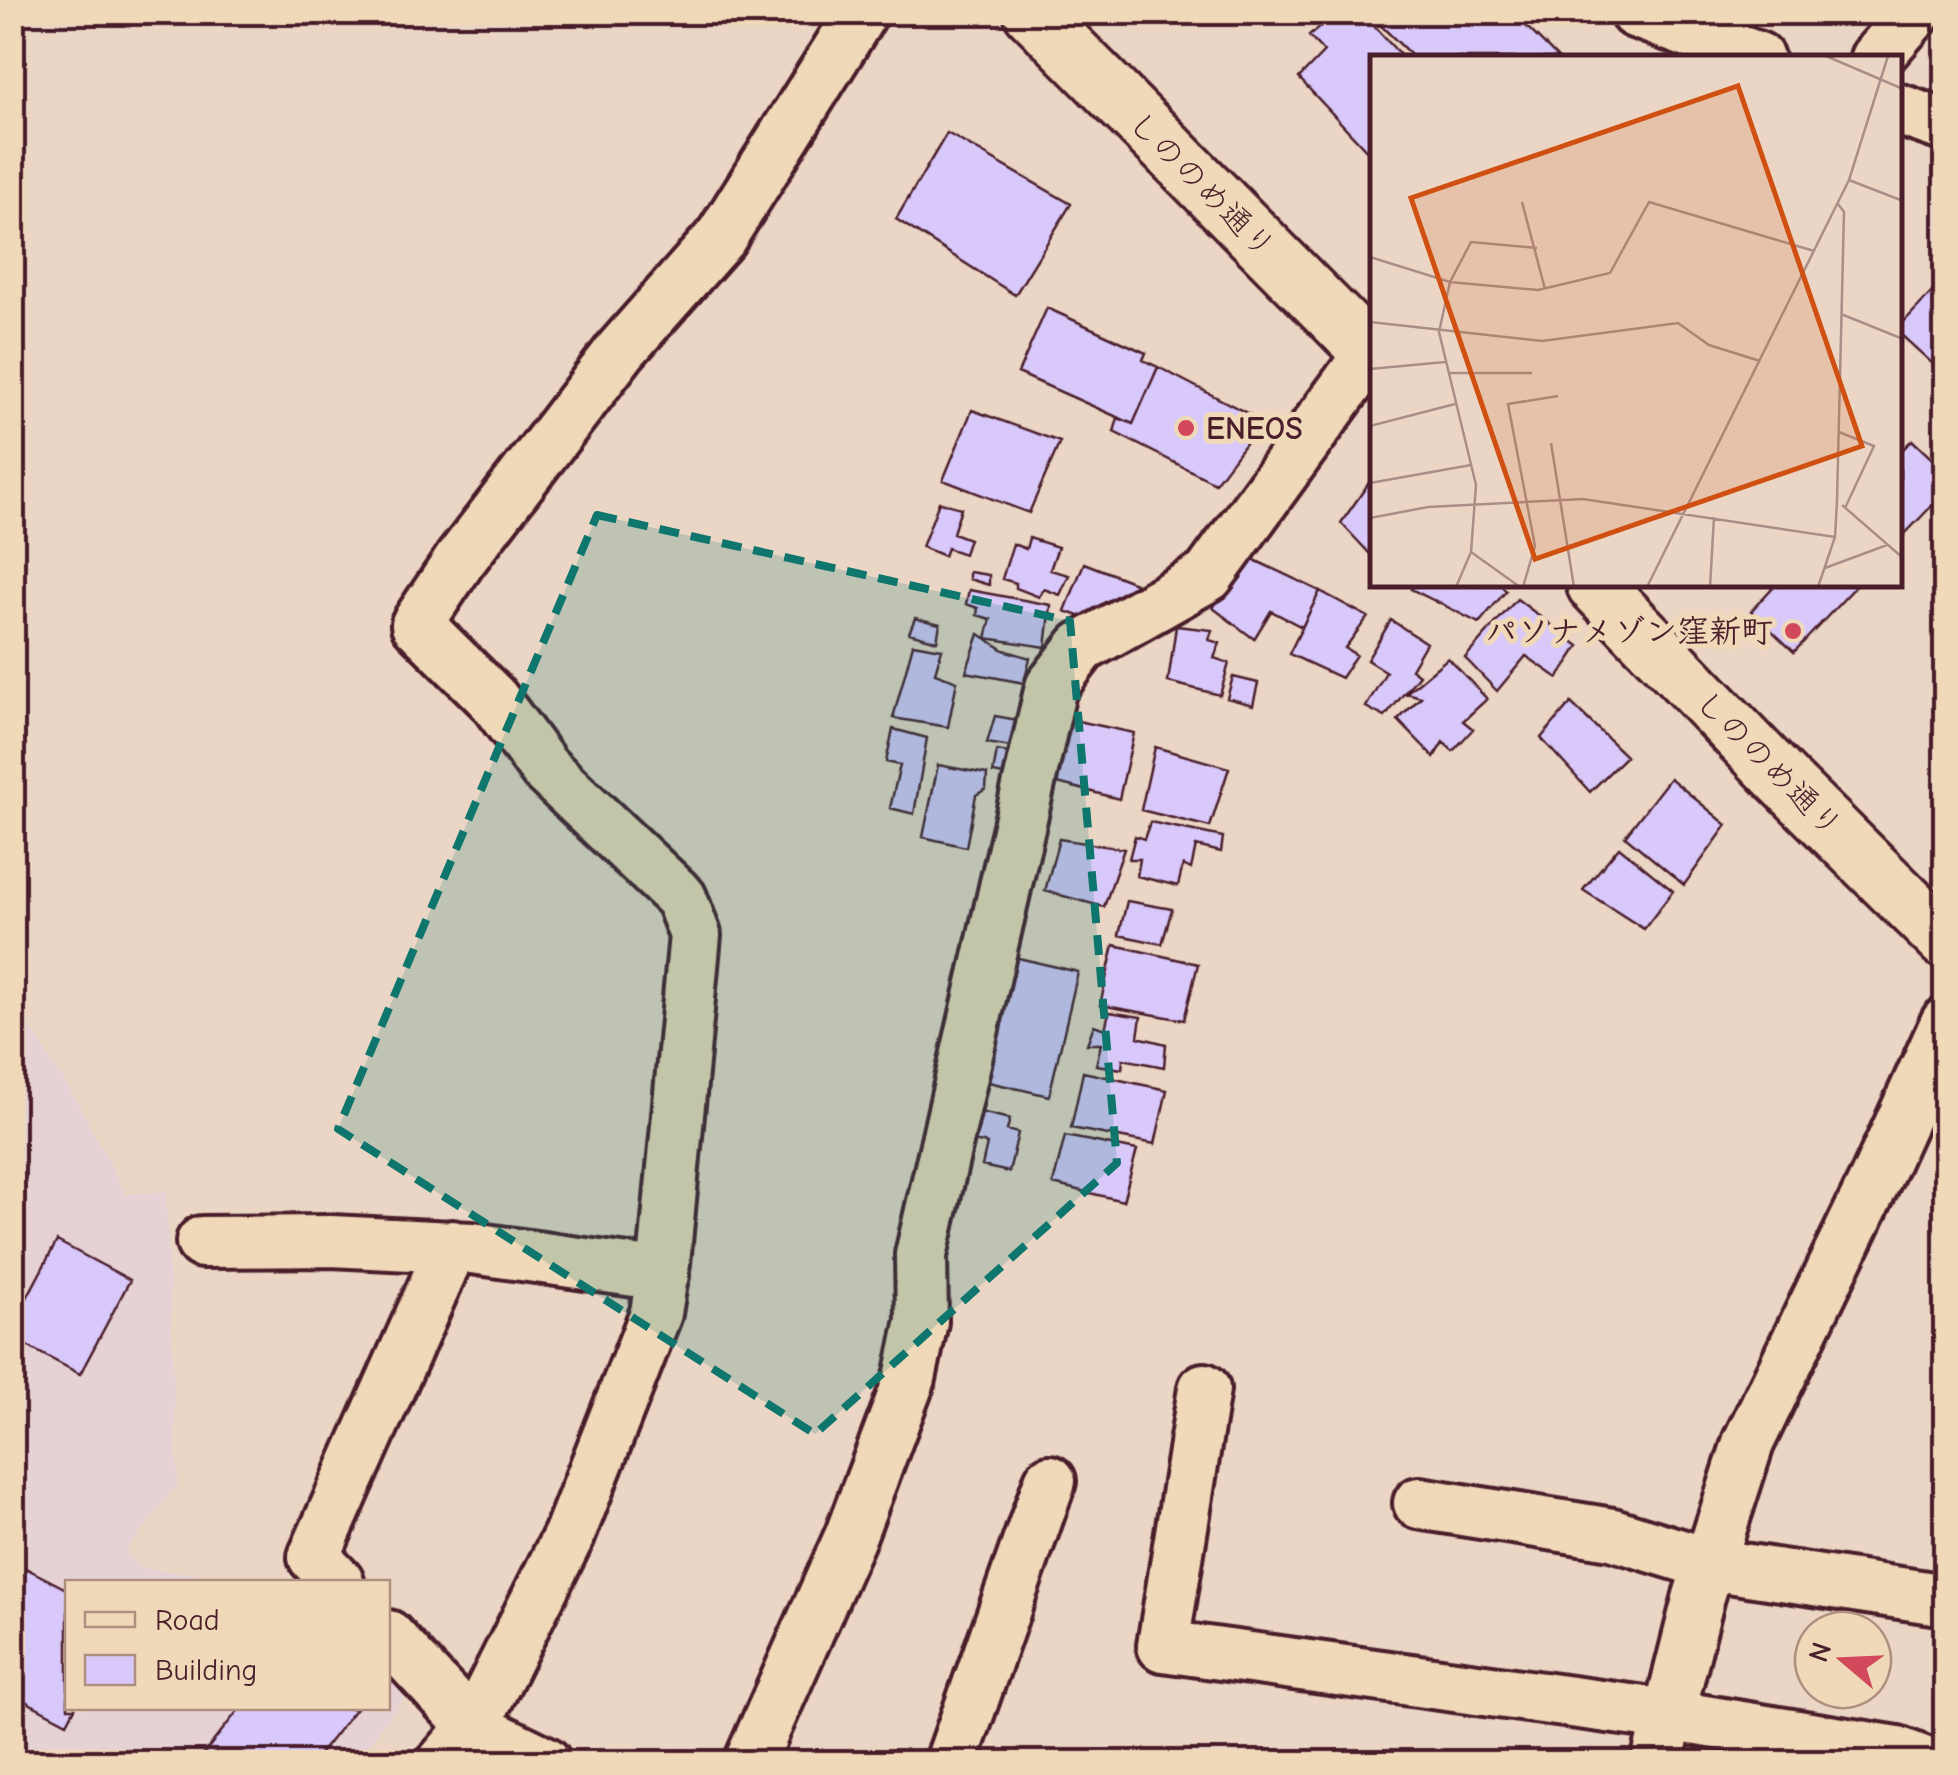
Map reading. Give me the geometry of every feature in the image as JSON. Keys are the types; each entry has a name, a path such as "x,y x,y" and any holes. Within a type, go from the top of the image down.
{"main road":[{"name":"しののめ通り","path":"1032,12 1370,352"},
{"name":"しののめ通り","path":"1597,588 1946,941"}],"street":[{"path":"458,1744 569,1534 656,1313 663,1275 695,935 681,898 544,770 493,698 416,624 460,560 621,350 721,236 862,12"},
{"path":"1635,12 1750,55"},
{"path":"1879,55 1916,12"},
{"path":"1903,111 1946,126"},
{"path":"750,1762 850,1538 910,1378 922,1321 920,1254 1051,686 1082,648 1208,576 1370,357"},
{"path":"1657,1762 1709,1564 1748,1443 1946,1023"},
{"path":"202,1242 331,1240 452,1246 663,1275"},
{"path":"336,1580 314,1557 452,1246"},
{"path":"1204,1389 1163,1646 1668,1714 1897,1752 1922,1762"},
{"path":"951,1762 1050,1482"},
{"path":"1419,1503 1612,1534 1709,1564 1946,1600"},
{"path":"390,1639 458,1744 545,1762"}],"highlighted area":[{"path":"597,515 1070,621 1117,1163 815,1434 338,1129"}],"shaded area":[{"path":"12,1003 82,1110 126,1194 166,1191 178,1484 126,1551 139,1568 253,1580 65,1580 65,1710 390,1710 390,1671 409,1692 354,1762 13,1762"}],"building":[{"path":"1321,12 1361,12 1400,55 1370,55 1370,154 1299,78 1324,52 1309,36 1328,20"},
{"path":"1367,12 1512,12 1555,55 1411,55"},
{"path":"947,133 1071,204 1015,295 896,219"},
{"path":"1934,290 1946,301 1946,376 1903,337 1903,323"},
{"path":"1047,308 1146,353 1143,360 1158,367 1133,424 1018,373"},
{"name":"ENEOS","path":"1158,367 1262,421 1215,483 1114,432 1118,418 1133,424"},
{"path":"972,410 1060,442 1029,513 943,480"},
{"path":"1912,440 1946,472 1946,491 1903,536 1903,449"},
{"path":"1370,481 1370,554 1341,523"},
{"path":"939,502 961,508 953,533 969,539 964,554 947,548 944,556 922,547"},
{"path":"1029,538 1058,547 1050,570 1069,575 1060,595 1044,589 1039,597 1002,579 1013,544 1026,549"},
{"path":"1246,556 1320,591 1302,627 1271,611 1254,639 1213,608"},
{"path":"1084,563 1135,583 1123,608 1108,603 1101,624 1065,611"},
{"path":"969,572 989,575 989,585 969,579"},
{"path":"1504,588 1506,591 1479,623 1411,589"},
{"name":"パソナメゾン窪新町","path":"1772,588 1854,588 1794,652 1751,611"},
{"path":"969,590 1051,605 1046,647 986,638 991,619 977,615 978,608 966,604"},
{"path":"1320,591 1368,617 1345,648 1356,655 1341,678 1289,654"},
{"path":"1517,599 1579,646 1558,678 1526,656 1497,691 1465,658"},
{"path":"915,618 940,624 937,641 909,633"},
{"path":"1391,620 1426,643 1411,669 1419,675 1385,717 1366,707 1386,672 1367,660"},
{"path":"1176,626 1212,630 1209,640 1220,643 1214,658 1229,663 1220,695 1168,682"},
{"path":"979,634 1004,650 1030,658 1024,683 966,672"},
{"path":"913,644 942,649 935,673 957,681 948,727 893,718"},
{"path":"1448,658 1487,699 1463,721 1473,729 1453,751 1443,742 1434,757 1398,720 1421,697 1406,693"},
{"path":"1233,677 1258,683 1253,705 1227,698"},
{"path":"1571,703 1626,756 1590,792 1541,738"},
{"path":"995,716 1023,721 1017,748 987,743"},
{"path":"1064,718 1134,733 1119,799 1050,781"},
{"path":"893,729 927,738 914,814 890,808 900,765 886,762"},
{"path":"1155,747 1229,768 1210,827 1141,810"},
{"path":"997,751 1015,754 1015,777 993,773"},
{"path":"938,765 987,774 986,789 976,795 966,847 923,837"},
{"path":"1670,778 1727,825 1684,885 1625,836"},
{"path":"1150,822 1223,837 1221,852 1196,846 1191,869 1183,865 1178,886 1137,876 1140,859 1129,859 1135,836 1144,839"},
{"path":"1059,839 1124,849 1104,907 1045,891"},
{"path":"1619,847 1673,891 1644,929 1583,890"},
{"path":"1127,901 1172,909 1162,944 1119,935"},
{"path":"1114,945 1198,964 1184,1020 1100,1005"},
{"path":"1010,956 1078,972 1049,1096 980,1080"},
{"path":"1109,1012 1141,1017 1138,1037 1166,1044 1164,1067 1123,1059 1122,1069 1096,1065 1101,1044 1087,1044 1094,1025 1105,1029"},
{"path":"1083,1072 1167,1090 1155,1144 1071,1128"},
{"path":"980,1112 1010,1119 1007,1130 1018,1133 1009,1172 982,1166 987,1144 974,1141"},
{"path":"1065,1136 1137,1150 1123,1201 1053,1184"},
{"path":"57,1241 130,1280 80,1374 12,1338 12,1326"},
{"path":"12,1561 65,1588 65,1710 74,1710 67,1723 12,1694"},
{"path":"238,1710 354,1710 313,1762 197,1762"}],"place":[{"name":"ENEOS","path":"1186,428"},
{"name":"パソナメゾン窪新町","path":"1793,631"}]}
